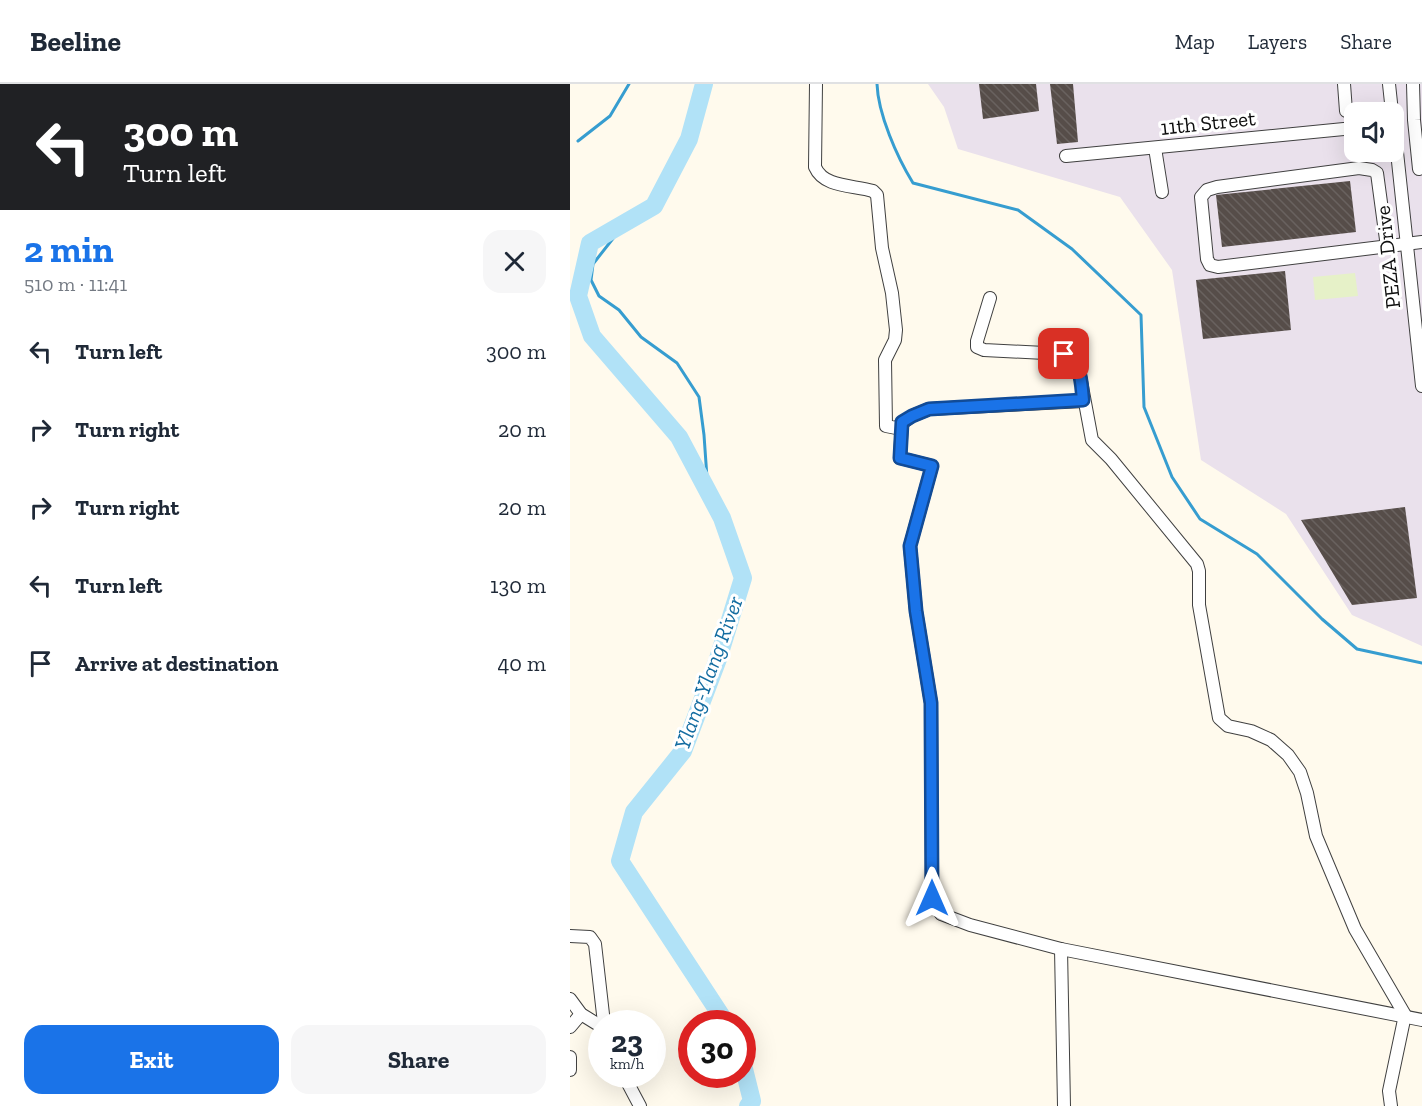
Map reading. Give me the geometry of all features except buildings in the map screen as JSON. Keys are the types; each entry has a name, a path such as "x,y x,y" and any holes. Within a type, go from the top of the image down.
{"street":[{"path":"816,84 815,167 819,175 825,180 873,190 877,195 882,248 892,293 896,330 895,340 885,360 886,426 893,428 929,409 1083,400"},
{"path":"1344,84 1345,102"},
{"path":"1389,84 1391,102"},
{"path":"1413,84 1419,169"},
{"name":"11th Street","path":"1066,156 1344,129"},
{"path":"1155,148 1162,192"},
{"name":"PEZA Drive","path":"1398,162 1422,386"},
{"path":"1387,247 1377,173 1372,170 1359,168 1217,187 1207,190 1201,197 1207,259 1210,265 1218,267 1407,245 1422,242"},
{"path":"990,298 977,347 984,350 1064,354 1072,357 1078,365 1092,440 1111,459 1197,564 1199,605 1219,718 1228,726 1271,740 1300,772 1316,836 1355,929 1405,1015 1389,1091 1391,1106"},
{"path":"902,422 900,458 932,466 910,546 916,611 931,703 932,898 941,914 970,925 1061,949 1422,1020"},
{"path":"570,936 590,937 595,944 602,1010"},
{"path":"1061,949 1064,1106"},
{"path":"570,999 581,1014 588,1018"},
{"path":"570,1027 581,1014"},
{"path":"570,1058 570,1070"},
{"path":"630,1088 640,1106"}],"shaded area":[{"path":"928,84 1422,84 1422,646 1352,615 1286,514 1201,460 1172,270 1120,197 958,149 944,107"}],"green space":[{"path":"1355,273 1358,296 1315,300 1313,277"}],"waterway":[{"path":"578,141 610,116 629,84"},
{"name":"Ylang-Ylang River","path":"704,84 689,139 654,206 590,243 578,296 592,336 679,437 722,518 743,578 718,659 683,751 634,812 620,861 717,1010"},
{"path":"877,84 889,135 913,183 1018,210 1072,249 1141,315 1144,407 1172,477 1200,519 1257,554 1322,619 1357,649 1422,663"},
{"path":"626,222 593,264 591,280 599,296 619,310 641,337 677,363 699,397 708,492"},
{"name":"Ylang-Ylang River","path":"748,1106 752,1101 749,1088"}],"route":[{"path":"932,898 931,703 916,611 910,546 932,466 900,458 902,422 929,409 1083,400 1078,365 1072,357 1064,354"}]}
